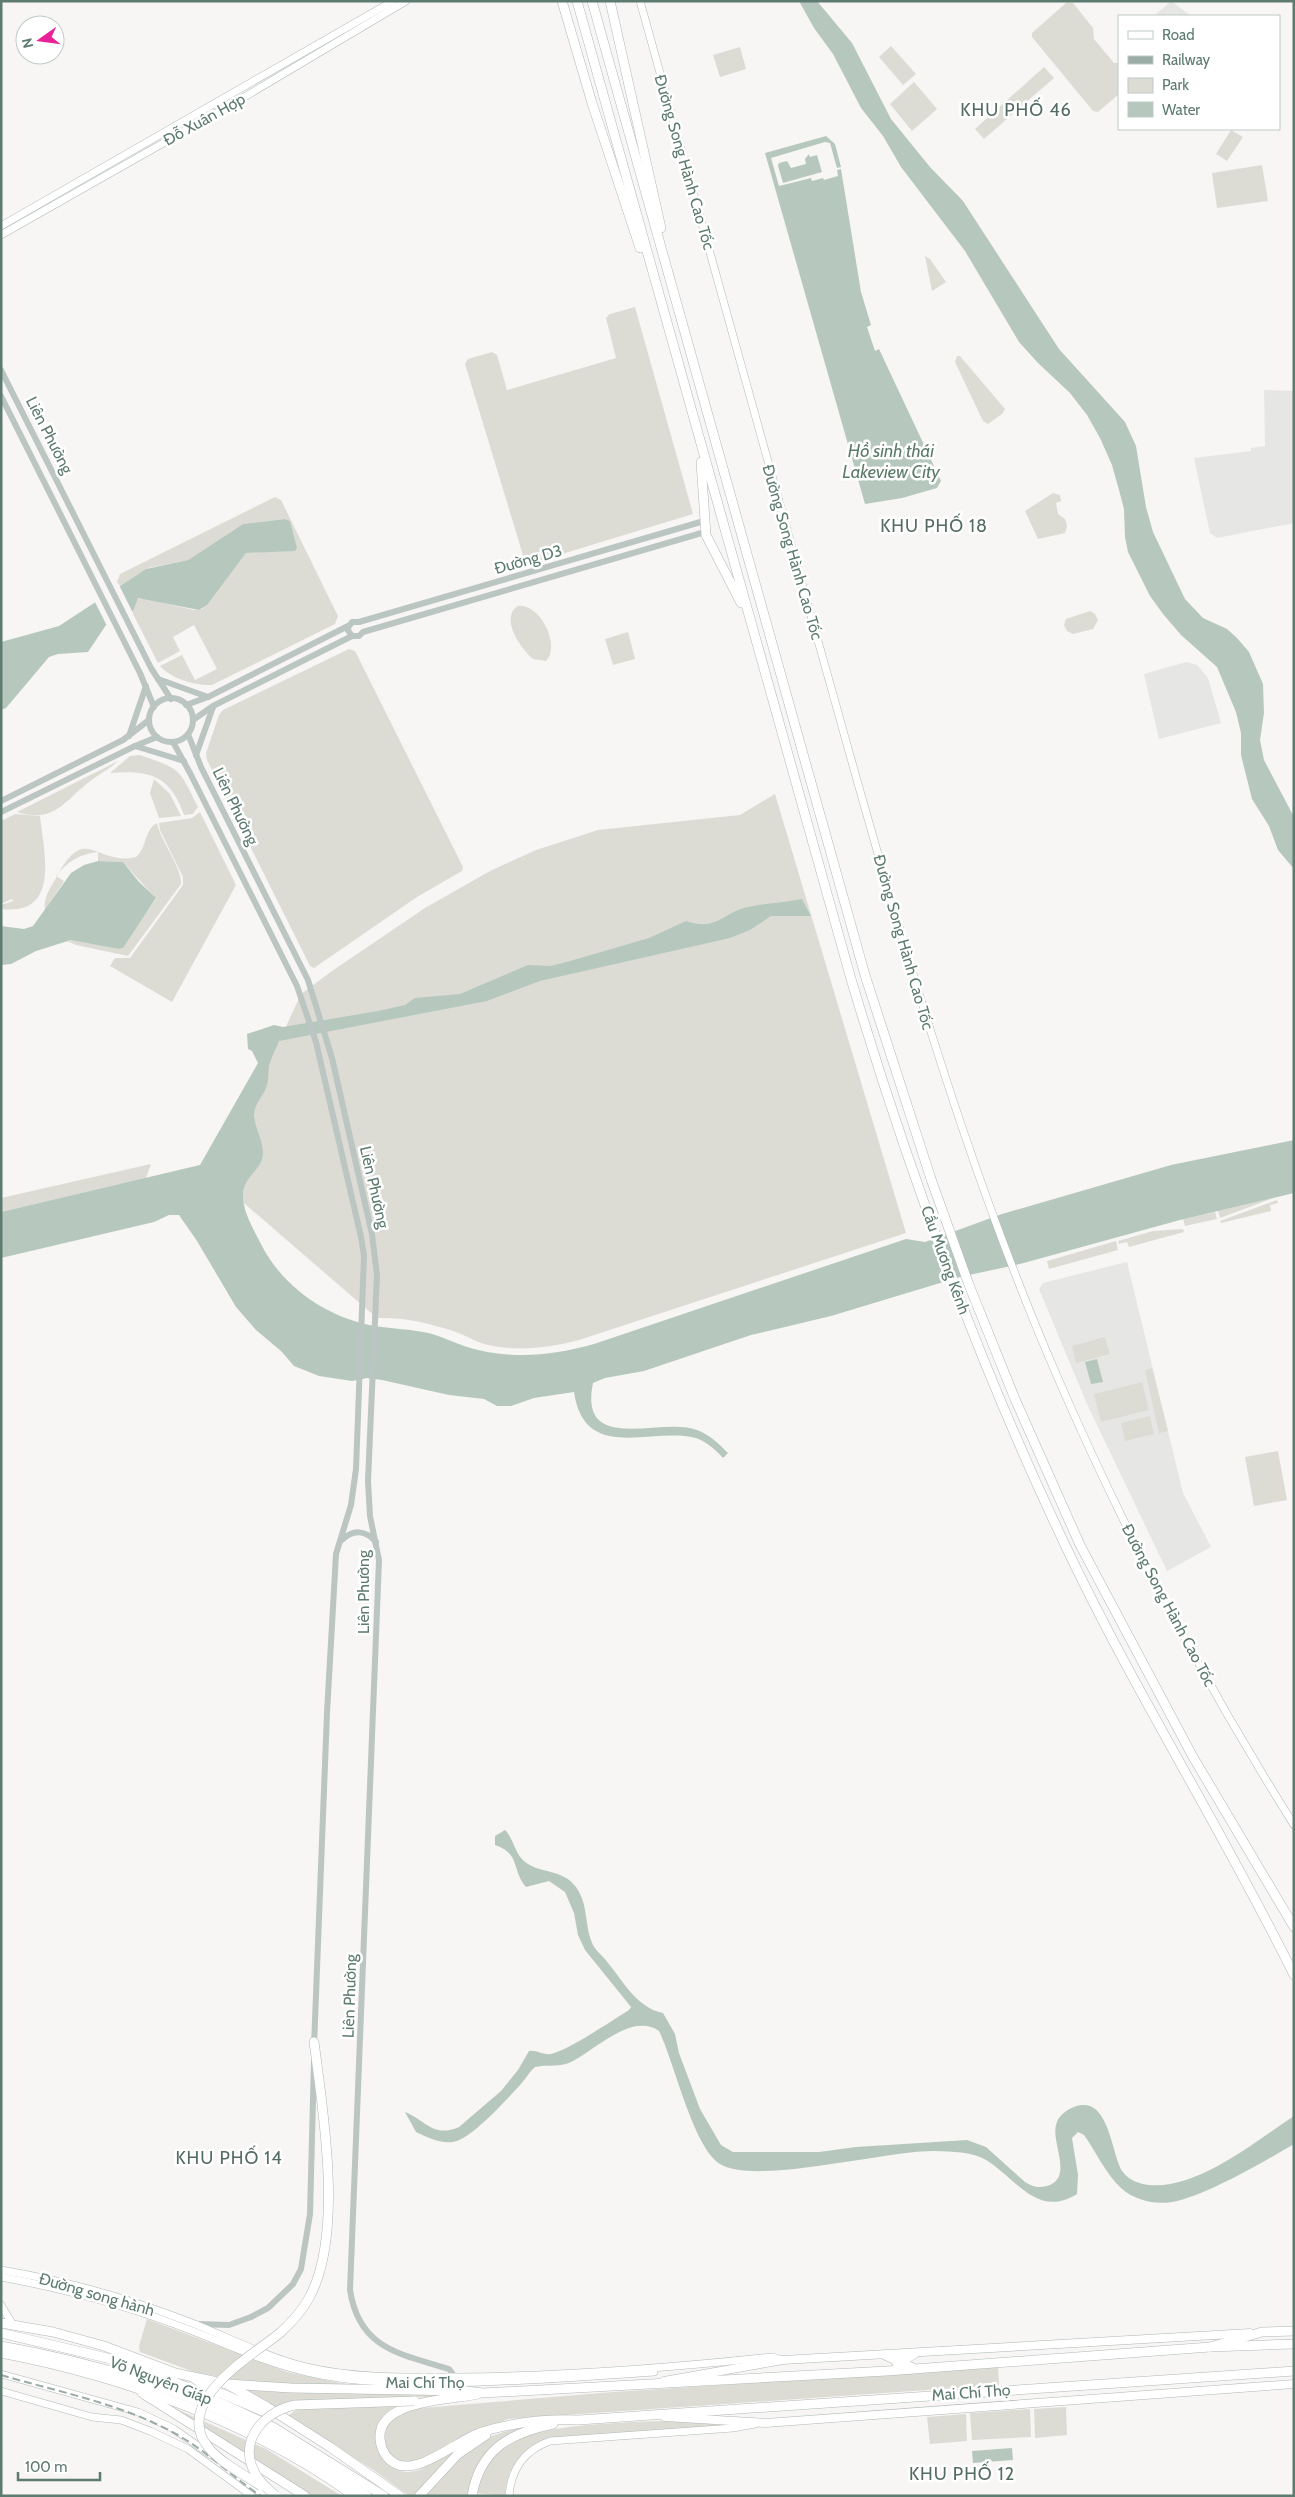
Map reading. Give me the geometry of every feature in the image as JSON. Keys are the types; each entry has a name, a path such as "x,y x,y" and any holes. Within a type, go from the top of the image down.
{"highway":[{"path":"562,1 600,130 652,282 682,379"},
{"path":"577,1 758,647"},
{"path":"592,1 699,384"},
{"path":"610,1 647,170 699,384"},
{"name":"Cầu Mương Kênh","path":"699,384 862,965 889,1054 931,1179 970,1285 1038,1453 1080,1545 1162,1702 1294,1927"},
{"path":"696,430 703,484 705,532 710,548 743,608 758,647"},
{"name":"Cầu Mương Kênh","path":"758,647 875,1058 956,1291 1025,1459 1068,1551 1116,1645 1244,1876 1294,1975"},
{"path":"275,2496 208,2448 200,2429 199,2413 205,2399 216,2385 290,2324 309,2298 320,2272 327,2216 327,2160 314,2042"},
{"name":"Võ Nguyên Giáp","path":"1,2323 104,2346 172,2372 227,2384 330,2447 400,2496"},
{"name":"Mai Chí Thọ","path":"227,2384 291,2388 466,2391 483,2393 648,2385 887,2371 1210,2348 1262,2332 1294,2331"},
{"name":"Võ Nguyên Giáp","path":"1,2334 124,2362 183,2385 257,2424"},
{"path":"1210,2348 1294,2344"},
{"name":"Võ Nguyên Giáp","path":"1,2346 110,2371 257,2424"},
{"name":"Võ Nguyên Giáp","path":"1,2352 165,2397 261,2440 354,2496"},
{"path":"887,2371 914,2354"},
{"path":"885,2355 915,2369"},
{"path":"124,2362 143,2360"},
{"path":"90,2375 110,2371 178,2418 305,2496"},
{"name":"Mai Chí Thọ","path":"575,2420 1294,2371"},
{"path":"172,2372 183,2385"},
{"name":"Võ Nguyên Giáp","path":"193,2377 209,2388 286,2421"},
{"name":"Mai Chí Thọ","path":"423,2401 465,2397 483,2393"},
{"path":"275,2496 254,2473 250,2460 255,2430 266,2418 277,2411 296,2405 423,2401"},
{"path":"423,2401 400,2410 382,2426 380,2433 381,2447 395,2464 403,2466 419,2465 467,2438 504,2426 549,2419 575,2420"},
{"path":"472,2496 478,2474 494,2450 506,2440 522,2432 575,2420"},
{"path":"257,2424 384,2496"},
{"path":"419,2496 458,2454 478,2440 504,2426"},
{"path":"270,2431 367,2496"}],"main road":[{"name":"Đỗ Xuân Hợp","path":"1,235 93,178 393,4 406,1"},
{"name":"Đường Song Hành Cao Tốc","path":"640,1 920,999 952,1101 988,1203 1057,1377 1109,1492 1176,1624 1294,1825"},
{"name":"Đỗ Xuân Hợp","path":"1,226 93,178"},
{"name":"Đường song hành","path":"1,2270 40,2277 104,2294 190,2326"},
{"name":"Đường song hành","path":"1,2277 96,2299 190,2326"},
{"path":"1,2306 13,2325"},
{"name":"Mai Chí Thọ","path":"190,2326 269,2356 313,2368 374,2376 455,2380 660,2372 665,2370 666,2367"},
{"name":"Mai Chí Thọ","path":"648,2385 676,2378 783,2360 914,2354 1262,2332"},
{"name":"Mai Chí Thọ","path":"455,2380 472,2377 666,2367 772,2357 783,2360"},
{"path":"1,2374 138,2412 156,2420 194,2441 265,2496"},
{"name":"Mai Chí Thọ","path":"509,2496 514,2473 524,2456 540,2445 550,2442 733,2428 766,2422 1294,2384"},
{"path":"1,2391 92,2417 134,2424 188,2450 252,2496"},
{"name":"Mai Chí Thọ","path":"649,2414 664,2417 766,2422"},
{"path":"188,2450 194,2441"}],"street":[{"name":"Liên Phường","path":"1,370 125,617 158,679 171,698"},
{"name":"Liên Phường","path":"1,396 146,686 154,707"},
{"name":"Đường D3","path":"359,622 704,521"},
{"name":"Đường D3","path":"362,632 705,532"},
{"path":"523,574 526,584"},
{"path":"515,576 518,586"},
{"path":"397,611 402,620"},
{"path":"149,720 152,731 157,737 172,742 181,740 188,734 193,720 213,706 352,636 359,636 362,632 359,622 352,622 348,626 208,697 186,705"},
{"path":"348,626 348,632 352,636"},
{"path":"297,652 301,662"},
{"path":"158,679 208,697"},
{"path":"129,736 146,686"},
{"path":"1,801 129,736 149,720 154,707 162,700 171,698 186,705 193,720"},
{"path":"196,755 213,706"},
{"name":"Liên Phường","path":"188,734 228,822 308,980 327,1038 372,1234 377,1274 368,1494 380,1560 350,2290 352,2304 360,2323 374,2340 390,2350 472,2377"},
{"path":"1,812 101,762 157,737"},
{"name":"Liên Phường","path":"172,742 184,761 297,986 316,1042 362,1237 364,1274 358,1439 354,1493 336,1554 327,1713 314,2042 310,2214 301,2269 293,2284 268,2308 251,2317 229,2325 190,2326"},
{"path":"135,746 184,761"},
{"path":"97,753 101,762"},
{"path":"272,938 284,932"},
{"path":"339,1543 348,1535 359,1532 370,1536 377,1544"},
{"path":"449,2369 455,2380"},
{"name":"Mai Chí Thọ","path":"551,2425 664,2417"}],"shaded area":[{"path":"1171,1 1190,15 1155,15"},
{"path":"1264,390 1294,391 1294,523 1217,538 1210,533 1194,458 1251,451 1251,448 1265,446"},
{"path":"1186,662 1197,665 1208,678 1221,723 1159,739 1144,674"},
{"path":"1127,1262 1183,1493 1211,1547 1167,1571 1087,1404 1039,1289 1043,1283"}],"green space":[{"path":"1067,2 1073,3 1093,28 1094,39 1114,63 1118,63 1118,95 1098,112 1093,111 1032,37 1032,33"},
{"path":"891,46 916,74 903,85 879,57"},
{"path":"740,47 746,69 720,77 713,55"},
{"path":"1044,67 1054,78 984,139 975,129"},
{"path":"914,82 937,109 912,131 890,104"},
{"path":"1231,130 1243,137 1227,161 1216,154"},
{"path":"1262,165 1268,201 1217,208 1212,173"},
{"path":"925,256 930,259 946,282 932,291"},
{"path":"635,307 693,514 526,565 465,364 468,359 492,352 497,355 507,390 616,358 606,318 610,314"},
{"path":"957,356 960,356 1005,409 1003,413 988,424 983,421 955,362"},
{"path":"1053,493 1060,495 1061,501 1056,503 1058,514 1065,519 1067,526 1065,533 1038,539 1025,511"},
{"path":"275,497 281,500 338,616 335,624 212,685 191,683 171,675 160,666 182,655 195,680 217,669 194,625 173,637 180,651 158,663 132,612 136,599 142,598 194,610 202,609 246,553 296,550 290,521 285,519 243,524 188,560 148,568 120,586 117,582 120,574"},
{"path":"518,606 534,611 546,627 550,636 551,646 550,654 546,661 533,659 518,641 511,625 511,618 513,611"},
{"path":"1090,611 1095,614 1098,620 1093,629 1073,634 1067,631 1064,625 1066,619"},
{"path":"628,632 635,659 613,665 605,639"},
{"path":"349,649 355,651 463,867 462,871 417,897 314,968 310,966 207,760 206,753 219,715 223,710"},
{"path":"140,755 172,767 182,777 198,807 193,814 184,815 172,791 165,783 156,778 147,774 110,773 130,756"},
{"path":"118,761 89,782 66,803 50,813 30,815 17,812"},
{"path":"154,779 170,794 181,816 159,818 150,793"},
{"path":"775,794 906,1233 579,1340 544,1347 508,1348 484,1344 456,1332 427,1323 397,1318 377,1318 216,1179 219,1154 284,1031 301,994 332,971 425,908 490,871 536,850 598,830 740,815"},
{"path":"200,812 236,885 172,1002 110,966 115,958 130,958 183,885 183,877 160,830 159,823 192,818"},
{"path":"15,814 40,816 44,848 44,879 41,893 33,903 20,909 1,909 1,905 13,901 12,899 1,904 1,821"},
{"path":"157,823 178,870 181,884 128,956 76,945 67,941 73,940 121,949 156,899 123,862 98,861 98,852 122,858 136,857 140,853 150,830"},
{"path":"84,849 98,852 79,857 60,871 75,852"},
{"path":"57,877 64,881 45,910 46,897"},
{"path":"151,1164 146,1178 1,1212 1,1198"},
{"path":"1276,1197 1220,1218 1218,1211"},
{"path":"1277,1200 1278,1203 1270,1205 1271,1211 1221,1223 1220,1221"},
{"path":"1215,1212 1217,1219 1185,1226 1183,1219"},
{"path":"1183,1229 1184,1232 1129,1247 1127,1242 1119,1244 1118,1241 1153,1231"},
{"path":"1116,1241 1118,1250 1049,1269 1047,1261"},
{"path":"1105,1337 1110,1354 1076,1363 1072,1346"},
{"path":"1152,1368 1168,1431 1159,1433 1145,1370"},
{"path":"1142,1382 1149,1410 1101,1422 1094,1394"},
{"path":"1150,1416 1154,1434 1125,1441 1121,1423"},
{"path":"1278,1451 1287,1500 1254,1506 1245,1457"},
{"path":"147,2319 287,2372 340,2383 375,2387 247,2382 194,2372 140,2352 139,2346"},
{"path":"998,2367 999,2385 508,2419 449,2443 424,2461 401,2464 386,2452 385,2433 391,2420 404,2412 422,2408 613,2392"},
{"path":"244,2389 297,2393 447,2394 447,2396 304,2400 272,2407"},
{"path":"403,2405 376,2438 381,2455 386,2462 399,2471 416,2471 455,2446 536,2424 478,2465 468,2496 409,2496 372,2469 286,2417 298,2409"},
{"path":"172,2407 266,2449 342,2496 312,2496 171,2410"},
{"path":"1066,2407 1067,2435 1035,2438 1034,2409"},
{"path":"1030,2409 1031,2437 972,2440 970,2413"},
{"path":"966,2414 967,2441 930,2444 927,2417"},
{"path":"677,2420 730,2426 539,2442 519,2457 514,2464 508,2479 505,2496 474,2493 487,2463 501,2448 516,2439 536,2433 584,2425"}],"water":[{"path":"799,1 817,1 852,43 891,119 930,167 963,201 1059,349 1125,422 1136,446 1146,507 1153,532 1185,599 1203,618 1227,629 1237,638 1249,652 1263,684 1264,713 1260,740 1264,760 1294,817 1294,869 1278,850 1269,826 1252,799 1241,755 1241,733 1236,712 1217,667 1181,635 1163,614 1150,596 1128,552 1125,537 1124,509 1112,465 1087,415 1070,393 1019,342 965,251 901,167 883,136 861,108 833,54 814,28"},
{"name":"Hồ sinh thái Lakeview City","path":"826,136 835,144 841,167 837,168 830,143 825,142 771,158 779,186 811,178 812,181 823,178 824,180 838,176 837,170 841,169 861,292 871,325 867,327 875,351 879,349 941,481 937,488 902,498 865,504 765,153"},
{"path":"809,154 810,157 817,155 822,172 783,183 778,166 779,163 787,161 791,168 806,164 805,159"},
{"path":"285,519 290,521 297,548 295,551 246,553 207,605 199,610 138,598 133,611 106,625 88,652 58,654 49,657 6,708 1,710 1,642 59,626 146,569 188,560 243,524"},
{"path":"98,861 123,862 139,882 156,898 123,948 119,949 71,940 36,951 11,964 1,965 1,926 24,929 33,926 71,873 84,865"},
{"path":"802,899 811,916 771,916 750,930 730,938 540,981 487,1001 279,1041 269,1066 267,1085 254,1111 263,1148 262,1159 246,1184 243,1196 249,1220 269,1258 280,1273 307,1298 323,1308 357,1322 428,1333 467,1347 499,1354 547,1354 594,1344 906,1239 925,1242 1002,1214 1171,1165 1294,1140 1294,1193 1180,1220 1020,1264 960,1277 831,1316 751,1335 644,1371 605,1378 593,1383 592,1405 598,1419 610,1426 626,1429 682,1427 697,1430 710,1437 728,1453 723,1458 705,1442 696,1438 674,1436 620,1437 604,1434 590,1427 580,1413 574,1392 534,1398 511,1406 497,1406 484,1399 449,1395 382,1380 367,1378 352,1381 319,1376 294,1366 281,1351 256,1330 236,1307 197,1241 179,1215 169,1215 154,1222 1,1258 1,1212 200,1165 258,1063 252,1051 248,1049 247,1034 274,1025 283,1027 378,1011 405,1005 415,998 460,994 528,965 551,966 570,961 649,938 686,921 697,924 713,923 739,909"},
{"path":"1097,1359 1103,1382 1091,1384 1085,1362"},
{"path":"505,1830 518,1854 525,1862 531,1866 565,1877 576,1887 583,1901 588,1931 593,1945 638,2000 646,2006 663,2013 675,2034 679,2053 700,2109 721,2145 733,2152 819,2152 856,2147 967,2140 986,2147 1025,2182 1036,2187 1044,2187 1055,2182 1059,2176 1060,2159 1055,2132 1059,2119 1071,2108 1086,2105 1095,2109 1102,2117 1123,2172 1138,2183 1149,2185 1167,2184 1187,2180 1206,2172 1244,2150 1294,2116 1294,2144 1217,2186 1186,2199 1165,2203 1152,2202 1132,2196 1121,2188 1106,2170 1084,2135 1078,2132 1072,2138 1078,2175 1077,2194 1063,2200 1050,2202 1028,2193 986,2160 961,2152 913,2152 791,2169 737,2170 720,2164 710,2155 693,2122 659,2031 648,2026 626,2029 568,2063 535,2067 507,2100 479,2127 461,2140 448,2142 429,2138 416,2132 405,2112 430,2127 443,2131 459,2127 501,2091 518,2070 529,2051 551,2054 559,2051 590,2035 631,2007 585,1950 578,1935 574,1913 565,1892 549,1881 526,1887 518,1874 512,1857 509,1853 495,1845 495,1836"},
{"path":"1012,2448 1013,2460 973,2463 972,2451"}],"pier":[{"path":"119,585 133,613 107,626 94,600"}],"railway":[{"path":"1,2375 112,2406 154,2423 197,2447 261,2496"}],"district":[{"name":"KHU PHỐ 46","path":"1016,110"},
{"name":"KHU PHỐ 18","path":"934,526"},
{"name":"KHU PHỐ 14","path":"229,2158"},
{"name":"KHU PHỐ 12","path":"962,2474"}]}
